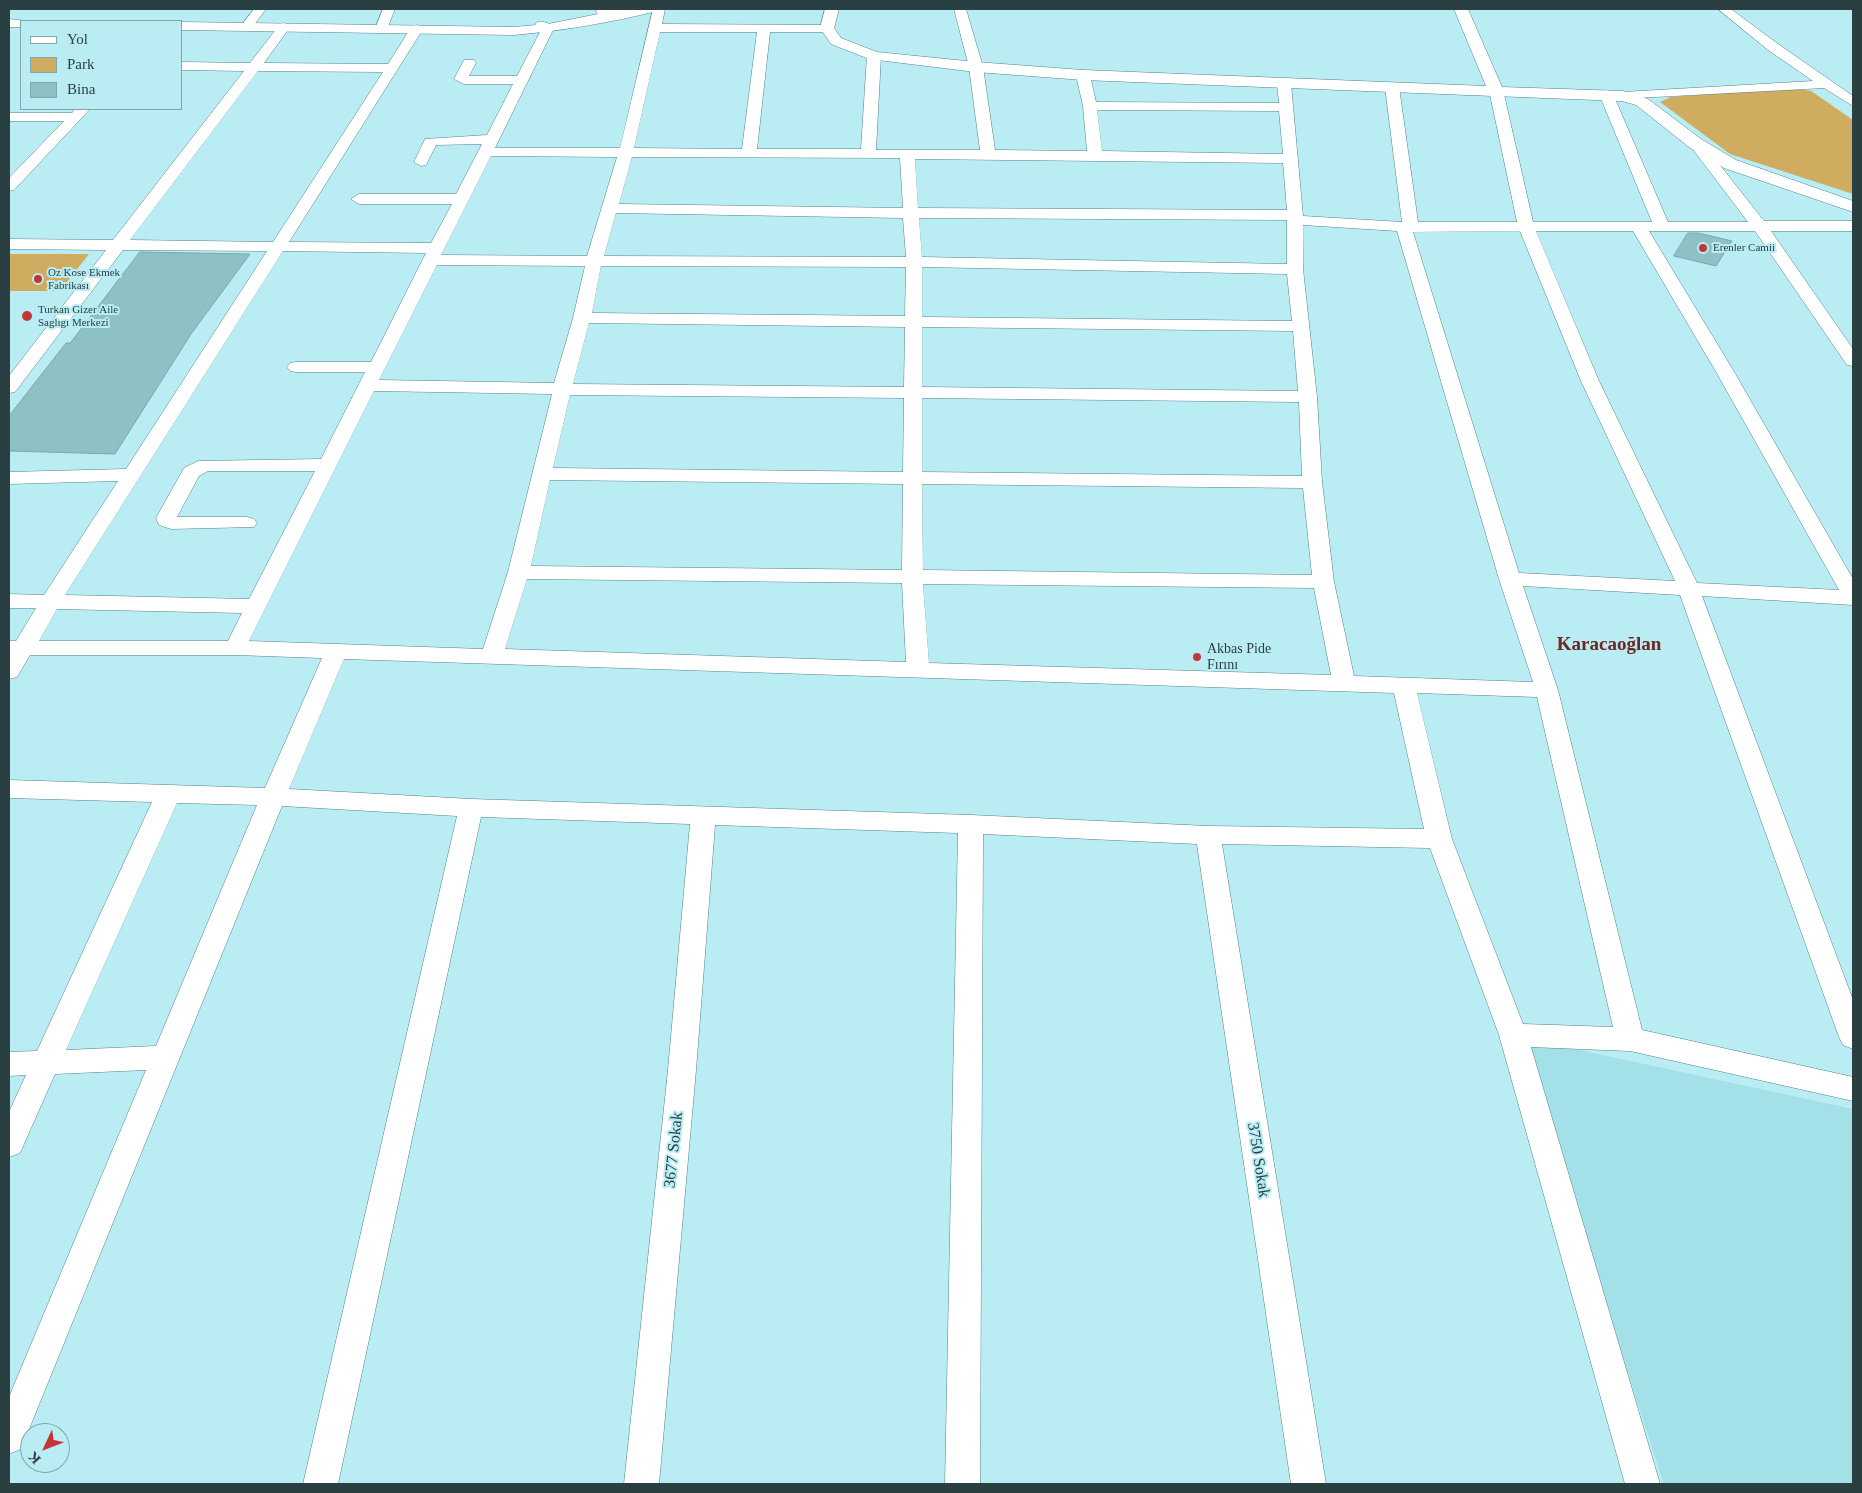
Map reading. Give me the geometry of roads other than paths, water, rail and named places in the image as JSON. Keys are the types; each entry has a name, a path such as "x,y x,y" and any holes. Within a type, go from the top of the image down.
{"street":[{"path":"247,26 260,9"},
{"path":"381,28 389,9"},
{"path":"235,648 522,80 545,27 595,9"},
{"path":"601,9 605,13 617,15"},
{"path":"182,26 514,31 631,14 643,9"},
{"path":"492,656 519,572 562,389 582,318 594,260 626,153 659,9"},
{"path":"832,9 827,28 836,41 874,56 976,67 1083,75 1623,96 1826,84"},
{"path":"960,9 976,67 988,155"},
{"path":"1461,9 1496,90 1526,227 1590,381 1688,587 1853,1037"},
{"path":"1724,9 1853,102"},
{"path":"9,388 284,27"},
{"path":"655,28 827,28"},
{"path":"749,154 764,28"},
{"path":"9,672 16,648 51,601 417,29"},
{"path":"868,155 874,56"},
{"path":"469,63 461,79 522,80"},
{"path":"182,66 392,68"},
{"path":"1083,75 1090,106 1095,155"},
{"path":"1284,84 1295,218 1295,269 1308,397 1312,482 1323,582 1344,684"},
{"path":"1392,87 1408,227 1510,579 1546,690 1630,1039"},
{"path":"1606,94 1662,226"},
{"path":"1623,96 1642,102 1695,143 1730,164 1853,207"},
{"path":"1090,106 1286,107"},
{"path":"9,117 78,113"},
{"path":"11,181 78,113"},
{"path":"421,162 430,142 434,141 489,146 626,153 1095,155 1290,159"},
{"path":"1695,143 1760,227 1853,362"},
{"path":"907,155 914,262 912,322 914,393 912,578 918,670"},
{"path":"359,199 462,199"},
{"path":"609,208 1295,218 1408,227 1853,226"},
{"path":"1638,226 1724,370 1853,598"},
{"path":"9,244 278,246 594,260 914,262 1295,269"},
{"path":"582,318 1302,326"},
{"path":"296,368 377,367"},
{"path":"368,385 562,389 1308,397"},
{"path":"247,523 171,523 166,521 166,518 191,472 205,465 327,465"},
{"path":"9,478 132,474"},
{"path":"543,474 1312,482"},
{"path":"519,572 1323,582"},
{"path":"1510,579 1688,587 1853,598"},
{"path":"9,601 256,606"},
{"path":"16,648 235,648 1546,690"},
{"path":"9,1437 273,797 336,651"},
{"path":"1404,686 1439,839 1513,1035 1643,1484"},
{"path":"9,788 168,795 273,797 472,808 972,824 1208,835 1439,839"},
{"path":"9,1144 168,795"},
{"path":"320,1484 472,808"},
{"name":"3677 Sokak","path":"640,1484 682,1070 703,815"},
{"path":"962,1484 972,824"},
{"name":"3750 Sokak","path":"1208,835 1308,1484"},
{"path":"1513,1035 1630,1039 1853,1089"},
{"path":"9,1064 166,1057"}],"place":[{"name":"Erenler Camii","path":"1703,248"},
{"name":"Oz Kose Ekmek Fabrikası","path":"38,279"},
{"name":"Turkan Gizer Aile Saglıgı Merkezi","path":"27,316"},
{"name":"Akbas Pide Fırını","path":"1197,657"}],"district":[{"name":"Karacaoğlan","path":"1609,645"}]}
